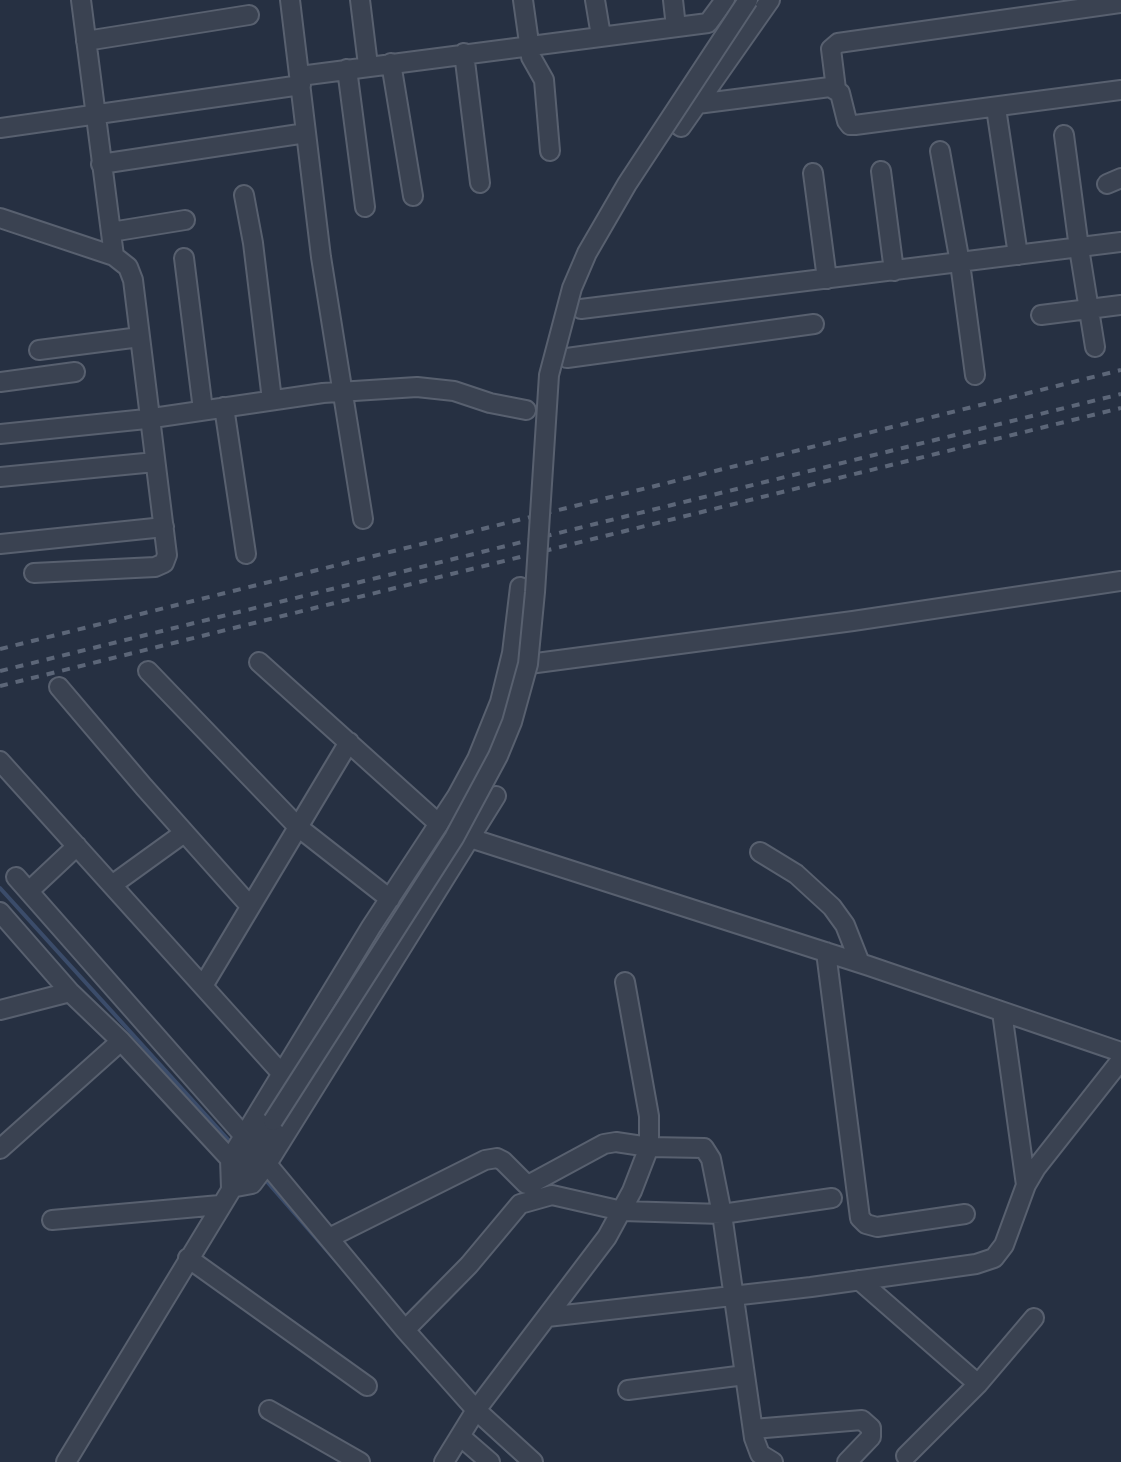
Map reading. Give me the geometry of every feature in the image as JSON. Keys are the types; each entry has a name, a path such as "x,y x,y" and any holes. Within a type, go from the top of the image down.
{"street":[{"path":"81,0 114,256"},
{"path":"290,0 340,392 363,519"},
{"path":"360,0 368,65"},
{"path":"523,0 533,63 544,80 550,151"},
{"path":"595,0 601,36"},
{"path":"673,0 676,27"},
{"path":"0,128 300,81 368,65 708,23 725,0"},
{"path":"66,1462 220,1205 454,838 498,756 512,722 528,664 549,375 572,288 587,253 627,184 748,0"},
{"path":"681,127 770,0"},
{"path":"1121,3 838,43 831,49 836,89 850,125 1121,90"},
{"path":"86,41 249,15"},
{"path":"464,53 480,183"},
{"path":"391,63 413,196"},
{"path":"347,69 365,207"},
{"path":"697,104 822,88 836,89"},
{"path":"996,108 1018,255"},
{"path":"101,164 306,133"},
{"path":"1064,135 1095,347"},
{"path":"940,151 960,263 975,375"},
{"path":"881,171 894,271"},
{"path":"813,173 827,279"},
{"path":"244,195 253,243 272,400"},
{"path":"0,218 114,256 128,267 133,280 167,555 167,561 160,566 34,573"},
{"path":"111,232 185,220"},
{"path":"581,309 1121,242"},
{"path":"184,258 203,410"},
{"path":"1041,315 1121,305"},
{"path":"567,358 814,324"},
{"path":"39,350 140,337"},
{"path":"0,382 75,372"},
{"path":"0,434 150,418 340,392 417,387 454,391 490,403 526,410"},
{"path":"224,407 246,554"},
{"path":"0,477 155,462"},
{"path":"0,544 164,527"},
{"path":"509,667 1121,581"},
{"path":"231,1188 236,1148 477,759 500,702 509,667 520,587"},
{"path":"259,662 439,824"},
{"path":"148,671 298,827 390,899"},
{"path":"59,687 250,906"},
{"path":"203,986 349,742"},
{"path":"0,761 282,1074"},
{"path":"231,1188 252,1184 262,1170 496,796"},
{"path":"112,885 184,833"},
{"path":"470,838 860,963 1121,1052"},
{"path":"29,891 77,846"},
{"path":"760,852 796,874 832,907 845,925 860,963"},
{"path":"16,877 236,1148"},
{"path":"0,912 70,992 236,1148"},
{"path":"826,952 860,1218 866,1224 877,1227 965,1214"},
{"path":"444,1462 469,1422 607,1237 622,1211 649,1147 649,1116 625,982"},
{"path":"0,1010 70,992"},
{"path":"1002,1012 1026,1185"},
{"path":"0,1149 121,1041"},
{"path":"547,1317 859,1280 976,1264 994,1258 1004,1245 1026,1185 1049,1150 1121,1060"},
{"path":"329,1238 476,1162 497,1158 526,1184 604,1144 698,1146 708,1152 722,1214 753,1429 760,1454 773,1462"},
{"path":"262,1170 329,1238 405,1330 469,1422 490,1462"},
{"path":"405,1330 469,1265 520,1204 552,1195 622,1211 722,1214 832,1198"},
{"path":"52,1220 220,1205"},
{"path":"188,1258 367,1386"},
{"path":"859,1280 978,1384"},
{"path":"906,1456 978,1384 1034,1318"},
{"path":"628,1390 745,1375"},
{"path":"269,1410 353,1460"},
{"path":"753,1429 862,1420 871,1428 871,1437 847,1462"},
{"path":"469,1422 526,1459"}],"waterway":[{"path":"0,888 232,1144"},
{"path":"263,1177 336,1261"},
{"path":"476,1422 520,1462"}],"railway":[{"path":"0,649 1121,370"},
{"path":"0,671 1121,394"},
{"path":"0,686 1121,408"}]}
